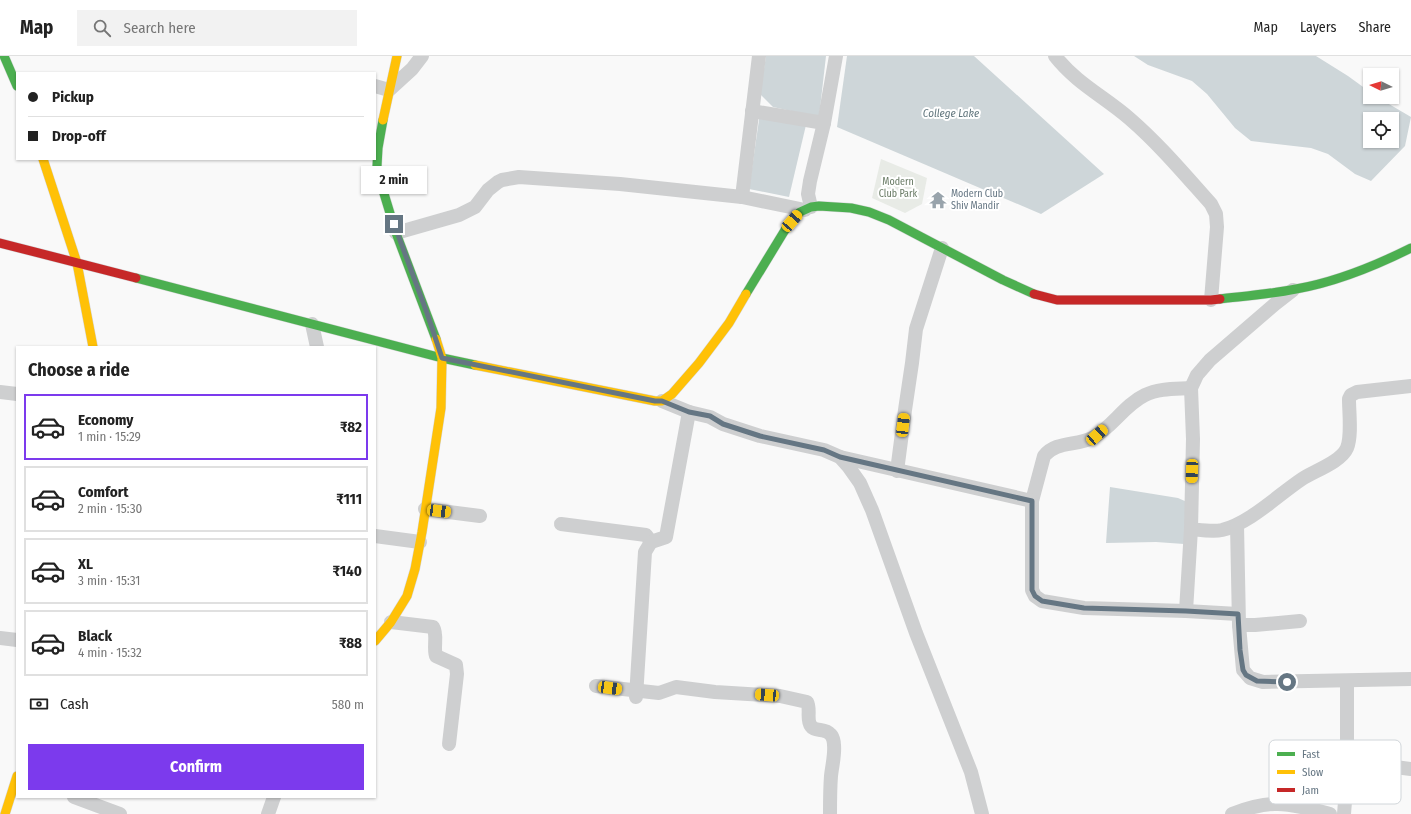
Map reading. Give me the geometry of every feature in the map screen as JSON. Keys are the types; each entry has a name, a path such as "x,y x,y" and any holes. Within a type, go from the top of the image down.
{"main road":[{"path":"4,56 16,84"},
{"path":"376,640 391,622 407,596 415,569 441,408 442,358 427,313 396,233 377,166 382,88 397,56"},
{"path":"43,160 77,263 93,346"},
{"path":"0,243 442,358 655,401 662,401 672,394 699,363 729,323 785,230 800,212 808,208 819,206 851,208 869,212 889,220 1003,280 1034,294 1057,300 1211,300 1296,289 1326,282 1379,264 1411,248"},
{"path":"5,814 16,779"}],"street":[{"path":"382,88 412,69 422,56"},
{"path":"742,197 758,112 759,56"},
{"path":"396,233 464,213 475,207 488,190 498,182 502,180 519,178 620,184 742,197 808,208 810,181 824,123 836,56"},
{"path":"1055,56 1074,77 1129,118 1153,140 1211,204 1216,214 1217,227 1211,300"},
{"path":"758,112 824,123"},
{"path":"897,471 916,329 942,248"},
{"path":"1186,611 1191,529 1193,439 1191,388 1197,375 1210,360 1275,304 1296,289"},
{"path":"312,324 317,346"},
{"path":"1191,529 1221,530 1237,525 1269,505 1304,478 1340,457 1347,449 1349,399 1351,395 1356,392 1411,386"},
{"path":"1191,388 1158,391 1145,395 1133,403 1097,435 1082,441 1058,446 1047,452 1044,456 1032,501 1032,590 1035,596 1042,601 1084,608 1186,611 1238,620 1255,625 1300,621"},
{"path":"0,392 16,394"},
{"path":"662,401 689,412 710,416 723,424 760,436 824,450 840,457 897,471 1032,501"},
{"path":"636,694 644,552 651,542 666,537 689,412"},
{"path":"840,457 860,483 872,510 916,633 971,772 982,814"},
{"path":"425,509 480,516"},
{"path":"561,524 646,535 651,542"},
{"path":"1237,525 1238,620 1243,670 1250,678 1257,681 1269,682 1411,679"},
{"path":"376,536 420,542"},
{"path":"391,622 433,627 436,631 436,656 456,665 457,674 449,744"},
{"path":"0,638 16,640"},
{"path":"1347,681 1347,740"},
{"path":"596,686 636,694 659,693 676,687 716,692 780,696 807,702 809,705 809,724 811,727 832,734 834,745 830,814"},
{"path":"1401,768 1411,769"},
{"path":"77,798 120,814"},
{"path":"268,814 274,798"},
{"path":"1232,814 1271,804"},
{"path":"1283,804 1309,808 1330,814"},
{"path":"1344,814 1345,804"}],"green space":[{"name":"Modern Club Park","path":"881,159 927,178 922,204 905,213 872,198"}],"water":[{"path":"766,56 826,56 819,117 773,107 760,94"},
{"name":"College Lake","path":"847,56 974,56 1104,174 1041,214 837,127"},
{"path":"1134,56 1316,56 1363,87 1363,104 1389,104 1411,117 1405,146 1371,181 1355,174 1328,154 1311,148 1251,141 1235,128 1207,94 1192,81 1148,65"},
{"path":"760,113 806,125 789,197 749,189"},
{"path":"1110,487 1178,498 1187,502 1184,544 1156,542 1106,543"}],"traffic: fast":[{"path":"4,56 16,84"},
{"path":"383,120 378,148 377,166 382,187 396,233 436,339"},
{"path":"746,294 785,230 800,212 811,207 819,206 851,208 869,212 889,220 1003,280 1034,294"},
{"path":"1220,299 1277,292 1326,282 1369,267 1411,248"},
{"path":"136,278 442,358 475,365"}],"traffic: slow":[{"path":"383,120 397,56"},
{"path":"43,160 77,263 93,346"},
{"path":"475,365 655,401 662,401 672,394 699,363 729,323 746,294"},
{"path":"376,640 391,622 407,596 415,569 441,408 442,358 436,339"},
{"path":"5,814 16,779"}],"traffic: jam":[{"path":"0,243 136,278"},
{"path":"1034,294 1057,300 1220,299"}],"place":[{"name":"Modern Club Shiv Mandir","path":"938,200"}],"route":[{"path":"394,224 442,358 655,401 662,401 689,412 710,416 723,424 760,436 824,450 840,457 921,477 1032,501 1032,590 1035,596 1042,601 1084,608 1238,614 1240,650 1243,670 1246,675 1257,681 1287,682"}]}
